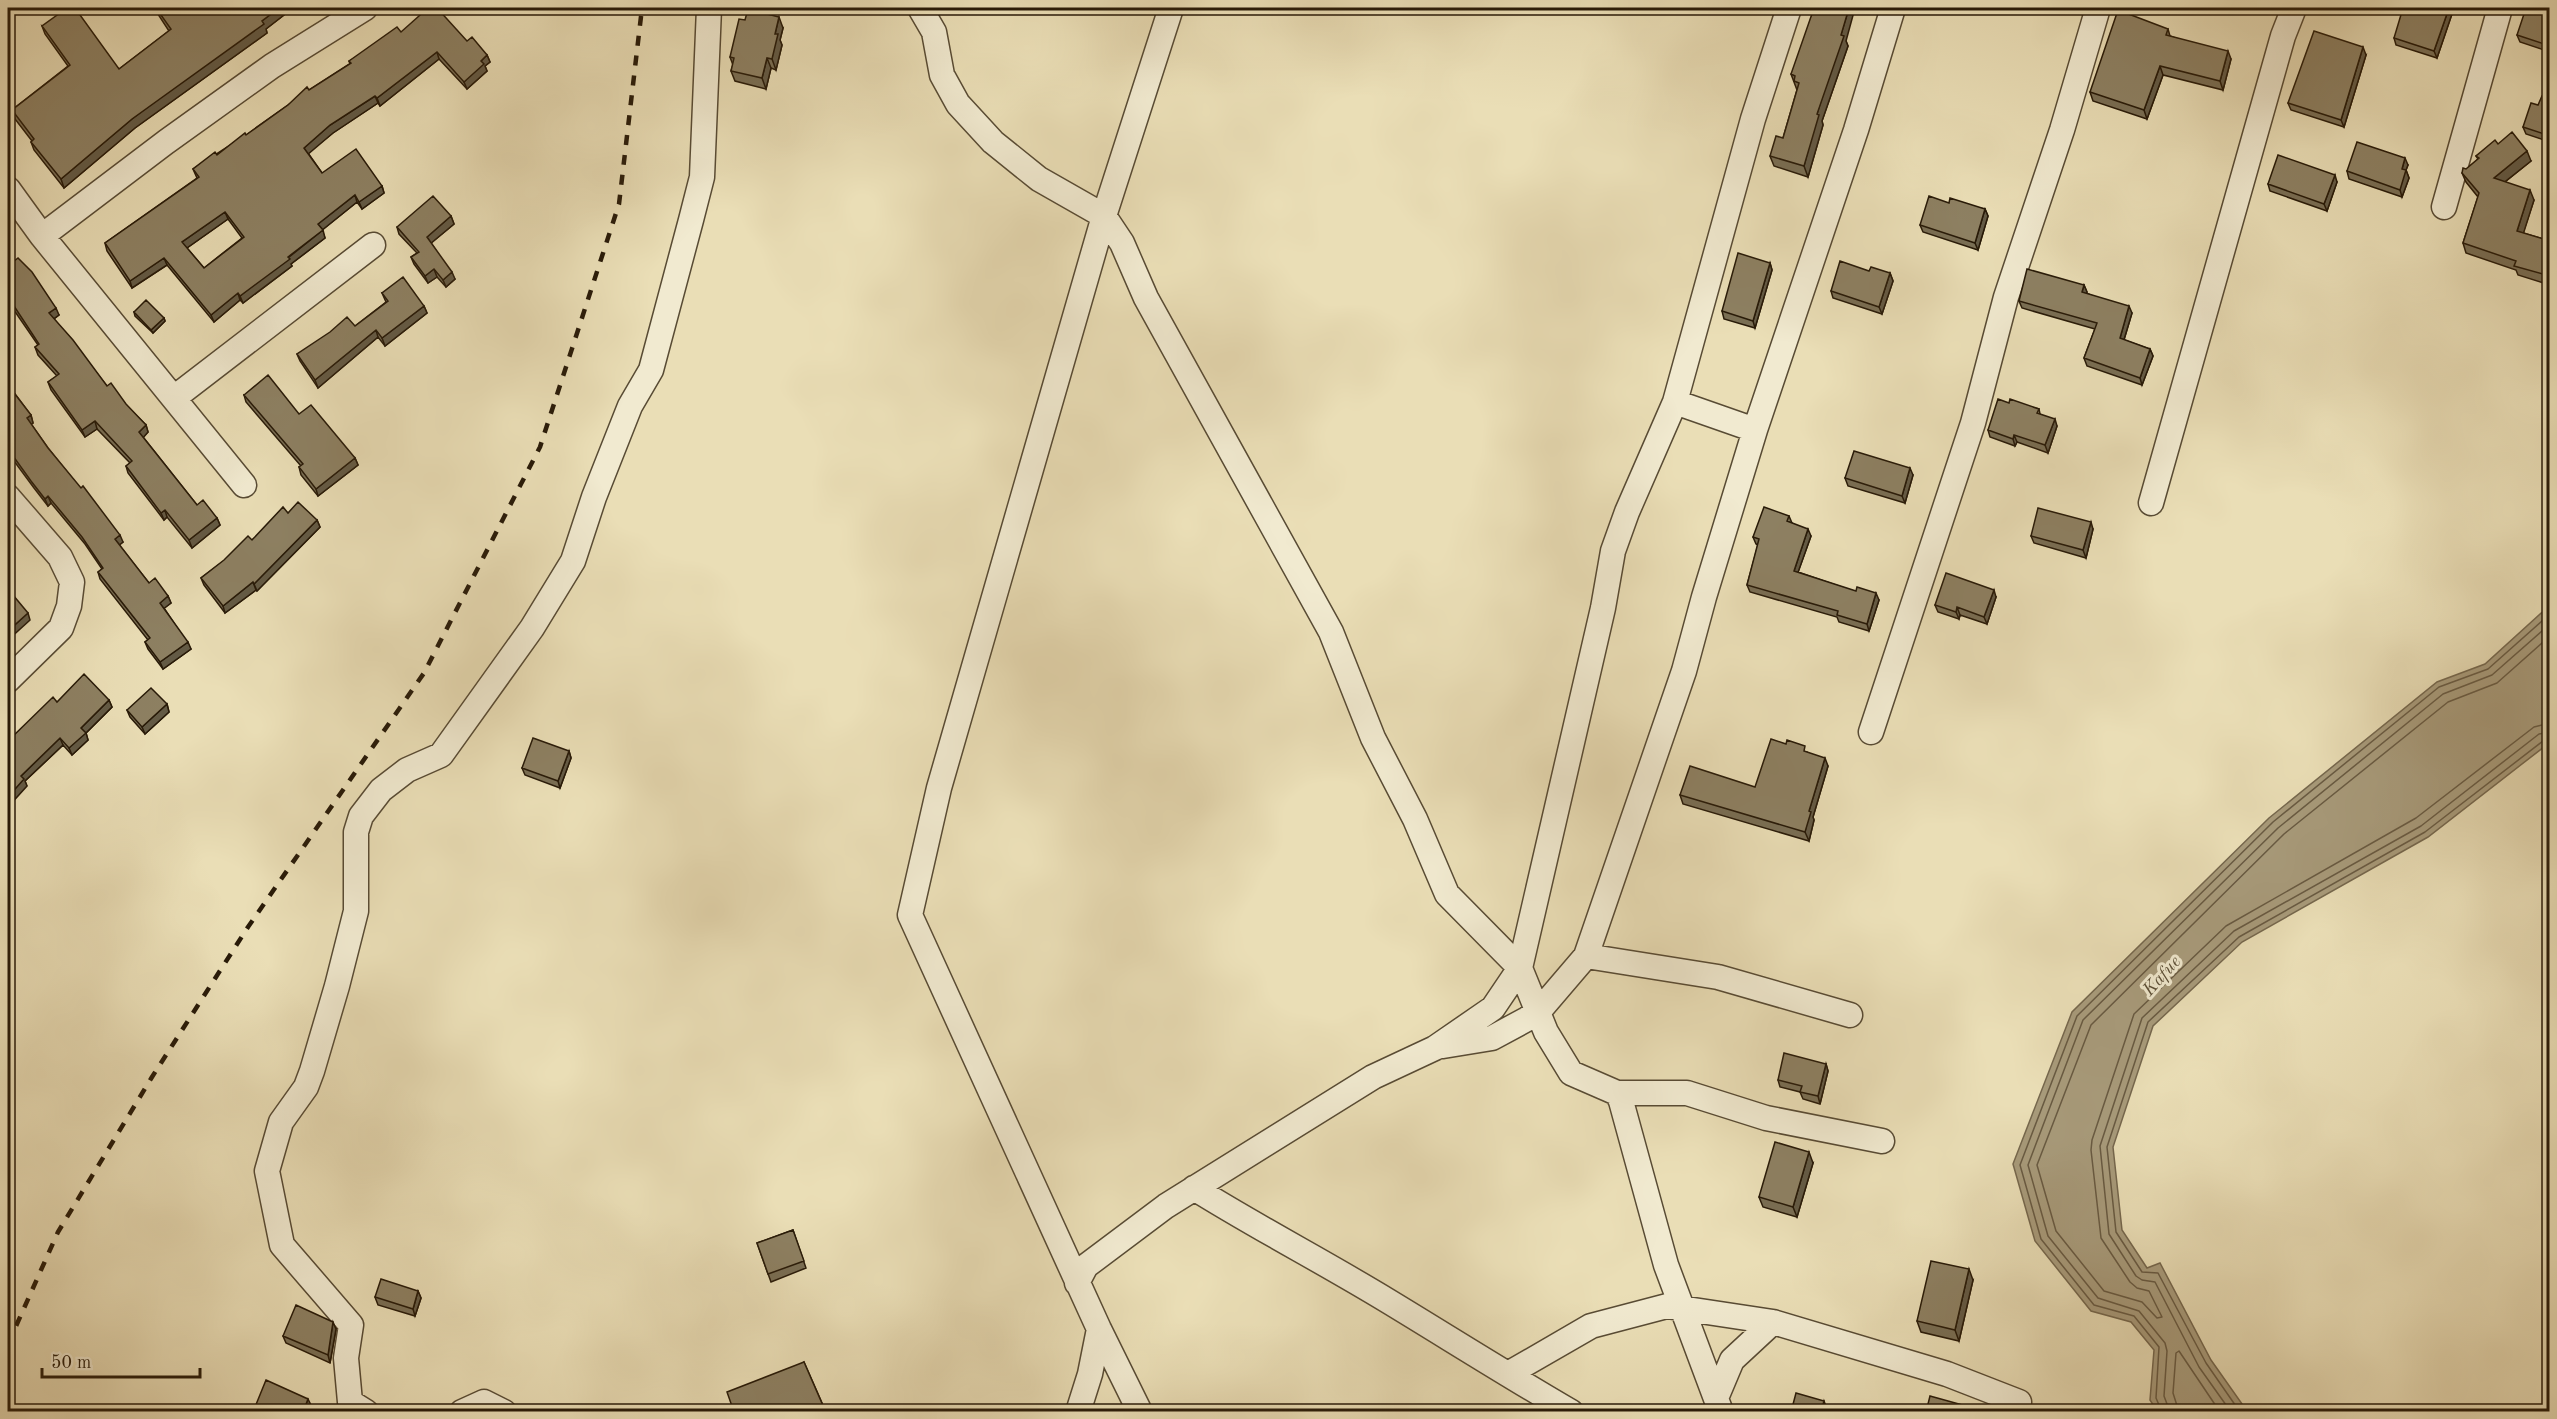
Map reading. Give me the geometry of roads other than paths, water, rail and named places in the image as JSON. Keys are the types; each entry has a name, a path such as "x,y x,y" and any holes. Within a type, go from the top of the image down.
{"street":[{"path":"42,236 243,87 364,8"},
{"path":"366,1412 350,1402 346,1358 351,1325 282,1245 267,1172 281,1122 306,1087 312,1071 340,976 356,911 356,832 361,816 381,790 407,770 441,755 532,628 573,561 594,497 630,406 651,370 702,177 709,8"},
{"path":"920,8 934,32 942,75 958,104 993,142 1039,179 1104,216 1122,243 1146,298 1331,632 1373,738 1415,819 1447,894 1520,968 1546,1032 1571,1073 1617,1093 1687,1093 1766,1119 1882,1141"},
{"path":"1140,1412 1077,1283 910,915 939,788 1104,216 1171,8"},
{"path":"1077,1283 1086,1266 1166,1206 1373,1077 1435,1048 1493,1008 1520,968 1613,551 1627,512 1675,402 1753,119 1789,8"},
{"path":"1435,1048 1492,1038 1539,1011 1586,956 1684,671 1755,430 1856,130 1893,8"},
{"path":"1871,732 1974,423 2006,297 2062,130 2098,8"},
{"path":"2151,503 2280,47 2294,8"},
{"path":"2444,207 2500,8"},
{"path":"8,189 42,236 244,485"},
{"path":"174,398 373,245"},
{"path":"1675,402 1755,430"},
{"path":"8,497 60,556 72,582 69,606 61,628 8,680"},
{"path":"1586,956 1718,977 1850,1015"},
{"path":"1617,1093 1666,1265 1719,1405"},
{"path":"1194,1188 1252,1224 1387,1300 1571,1412"},
{"path":"1508,1374 1591,1326 1667,1306 1773,1322 1947,1374 2019,1402"},
{"path":"1719,1405 1732,1360 1773,1322"},
{"path":"1078,1412 1090,1374 1099,1329"},
{"path":"462,1412 484,1402 504,1412"}],"water":[{"name":"Kafue","path":"2549,606 2549,743 2428,837 2242,942 2153,1026 2113,1147 2122,1230 2147,1268 2160,1263 2211,1360 2247,1411 2157,1411 2150,1400 2154,1350 2131,1322 2091,1311 2035,1241 2013,1164 2072,1012 2269,818 2437,682 2485,664"}],"railway":[{"path":"8,1344 58,1232 152,1077 248,927 424,673 540,447 619,204 642,8"}]}
